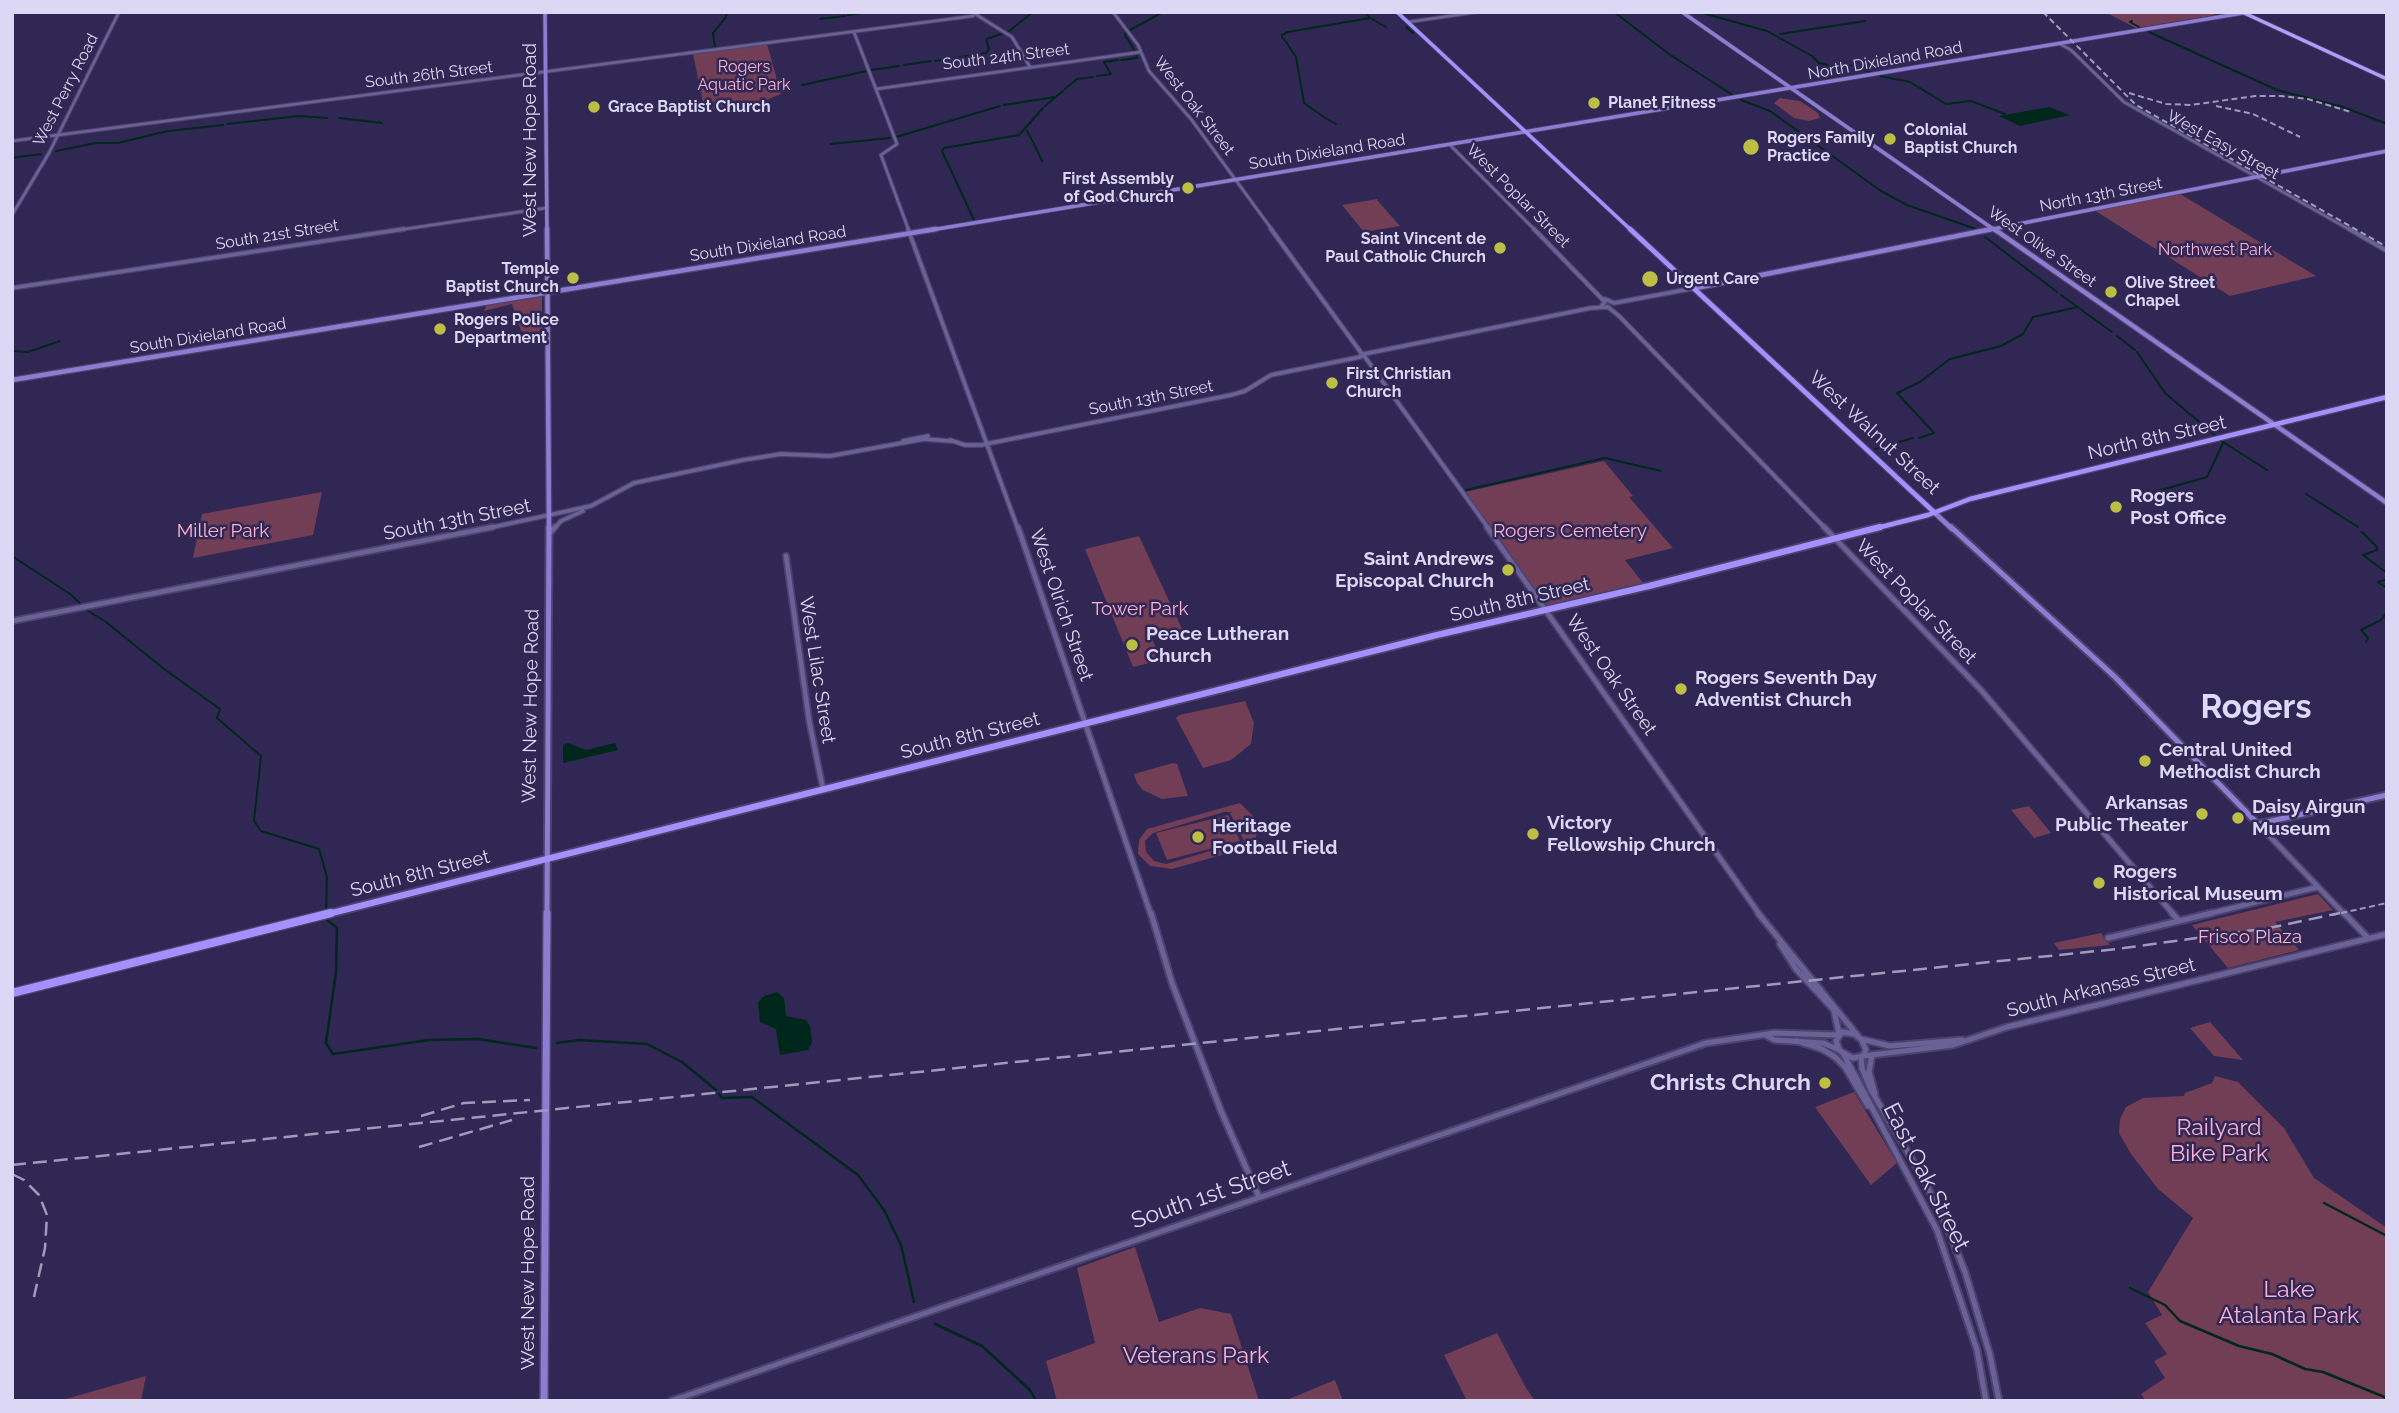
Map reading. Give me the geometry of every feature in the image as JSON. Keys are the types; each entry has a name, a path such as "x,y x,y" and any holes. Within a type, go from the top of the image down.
{"highway":[{"path":"2244,12 2387,79"}],"main road":[{"name":"West New Hope Road","path":"544,1401 545,859 549,533 545,12"},
{"name":"West Walnut Street","path":"1398,12 2120,682 2258,824"},
{"name":"West Olive Street","path":"1682,12 2387,503"},
{"name":"North Dixieland Road","path":"1527,132 2244,12"},
{"name":"South Dixieland Road","path":"12,380 1527,132"},
{"name":"North 13th Street","path":"1696,288 2387,151"},
{"name":"North 8th Street","path":"1936,513 1970,499 2387,397"},
{"path":"1902,481 1923,506 1923,516"},
{"path":"1925,503 1950,507"},
{"name":"South 8th Street","path":"12,993 1437,635 1547,611 1936,513"},
{"path":"2258,824 2387,795"}],"street":[{"name":"West Perry Road","path":"12,215 58,135 119,12"},
{"name":"West Oak Street","path":"1114,12 1158,83 1186,112 1547,611 1796,968 1834,1010 1838,1035"},
{"path":"1408,22 1477,12"},
{"name":"South 26th Street","path":"12,141 854,32 972,14"},
{"path":"972,14 1012,37 1030,67"},
{"name":"West Olrich Street","path":"854,32 897,144 881,155 988,444 1194,1044 1259,1197"},
{"name":"West Easy Street","path":"2060,44 2071,50 2124,102 2387,251"},
{"name":"South 24th Street","path":"876,89 1141,52"},
{"name":"West Poplar Street","path":"1450,145 1609,305 1981,690 2179,921"},
{"name":"South 21st Street","path":"12,288 546,208"},
{"name":"South 13th Street","path":"12,621 591,506 634,483 711,466 781,454 830,456 930,438 965,445 988,444 1231,395 1245,391 1271,374 1696,288"},
{"path":"549,533 563,520 591,506"},
{"name":"West Lilac Street","path":"786,555 823,789"},
{"name":"West Walnut Street","path":"2258,824 2368,938"},
{"path":"2108,938 2318,887"},
{"name":"South Arkansas Street","path":"1860,1038 1873,1044 1898,1046 1963,1040 2387,934"},
{"name":"West Oak Street","path":"1778,940 1860,1038"},
{"path":"1846,1032 1860,1038 1866,1050 1862,1057 1853,1058 1842,1053 1836,1044 1838,1035 1846,1032"},
{"name":"South 1st Street","path":"671,1401 1706,1043 1782,1033 1838,1035"},
{"name":"South 1st Street","path":"1766,1036 1775,1040 1823,1043 1842,1053"},
{"name":"South Arkansas Street","path":"1862,1057 1926,1050 1953,1045 1963,1040"},
{"name":"South 1st Street","path":"1797,1041 1836,1057 1877,1118"},
{"name":"East Oak Street","path":"1842,1053 1937,1230 1977,1350 1986,1401"},
{"name":"East Oak Street","path":"1873,1054 1869,1059 1869,1072 1878,1101"},
{"name":"East Oak Street","path":"1862,1057 1861,1068 1923,1178 1948,1229 1965,1272 1990,1355 1998,1401"}],"green space":[{"path":"2105,12 2209,12 2216,15 2136,28"},
{"name":"Rogers Aquatic Park","path":"767,44 781,94 754,105 705,112 693,54"},
{"path":"1780,98 1800,101 1818,113 1820,118 1809,121 1794,118 1774,103"},
{"name":"Northwest Park","path":"2177,192 2316,276 2230,296 2094,210"},
{"path":"1377,199 1400,226 1364,232 1342,205"},
{"path":"542,297 542,330 538,332 521,331 512,304 484,311 487,304"},
{"name":"Rogers Cemetery","path":"1604,461 1633,496 1629,497 1673,548 1625,560 1643,583 1547,607 1465,492"},
{"name":"Miller Park","path":"322,492 313,535 193,558 202,514"},
{"name":"Tower Park","path":"1139,536 1182,629 1151,636 1161,660 1133,667 1085,549"},
{"path":"1245,701 1254,723 1251,744 1231,760 1203,768 1176,718 1179,715"},
{"path":"1177,764 1188,796 1162,799 1143,790 1137,783 1134,774"},
{"path":"1240,803 1255,818 1258,825 1256,838 1243,849 1172,869 1150,866 1138,854 1139,840 1147,829","holes":["1224,812 1233,812 1230,813 1244,841 1166,864 1154,861 1146,852 1145,841 1153,833"]},
{"path":"2029,806 2051,833 2034,838 2011,810"},
{"name":"Heritage Football Field","path":"1228,815 1240,841 1167,860 1156,833"},
{"name":"Frisco Plaza","path":"2318,894 2333,910 2275,922 2299,950 2228,968 2192,925"},
{"path":"2101,933 2110,945 2059,950 2054,943"},
{"path":"2210,1022 2243,1060 2214,1056 2190,1028"},
{"name":"Lake Atalanta Park","path":"2215,1076 2238,1082 2284,1128 2314,1178 2387,1228 2387,1401 2146,1401 2141,1394 2165,1378 2154,1361 2167,1354 2145,1323 2162,1315 2148,1292 2193,1218 2158,1189 2131,1154 2119,1133 2120,1119 2126,1107 2143,1098 2184,1096 2185,1093 2212,1083"},
{"path":"1854,1092 1897,1163 1871,1185 1815,1107"},
{"name":"Veterans Park","path":"1135,1247 1159,1322 1200,1308 1231,1314 1259,1401 1057,1401 1046,1361 1095,1343 1077,1268"},
{"path":"1497,1333 1535,1401 1467,1401 1444,1355"},
{"path":"146,1376 141,1401 59,1401"},
{"name":"Veterans Park","path":"1335,1380 1343,1401 1284,1401"}],"shaded area":[{"path":"2049,107 2070,115 2020,126 1999,116"},
{"path":"568,743 586,750 615,743 618,750 563,763 563,745"},
{"path":"777,992 784,998 786,1016 806,1020 810,1026 812,1042 808,1050 780,1055 776,1029 760,1022 758,1002 764,996"}],"waterway":[{"path":"726,16 727,12"},
{"path":"848,15 869,12"},
{"path":"1008,32 1033,12"},
{"path":"1130,30 1163,12"},
{"path":"1282,38 1282,35 1288,32 1370,18 1365,12"},
{"path":"1614,12 1669,54 1734,96"},
{"path":"1699,12 1767,31 1812,56 1819,63 1828,65"},
{"path":"820,19 845,16"},
{"path":"715,48 713,33 726,17"},
{"path":"1372,19 1386,27"},
{"path":"1780,34 1865,21"},
{"path":"2132,21 2130,22 2139,27"},
{"path":"1406,27 1413,33"},
{"path":"1126,32 1125,35 1135,51"},
{"path":"2149,32 2277,90 2343,107 2387,124"},
{"path":"935,61 986,53 989,49 986,39 1002,34"},
{"path":"1284,39 1296,57 1304,103 1327,119"},
{"path":"1121,60 1137,58 1136,54"},
{"path":"1097,76 1111,74 1104,62 1118,60"},
{"path":"904,65 931,61"},
{"path":"1851,65 1872,73"},
{"path":"871,70 899,66"},
{"path":"802,85 867,71"},
{"path":"1880,76 1910,82 1946,104 1971,101 2005,114"},
{"path":"1065,89 1077,79 1093,77"},
{"path":"1045,106 1063,91"},
{"path":"1004,105 1055,97"},
{"path":"1741,100 1770,111 1881,191 1907,205 1976,229"},
{"path":"896,137 1000,106"},
{"path":"974,220 942,151 944,148 1019,135 1043,108"},
{"path":"227,124 299,116 327,118"},
{"path":"339,118 382,123"},
{"path":"1329,120 1336,124"},
{"path":"56,151 96,143 118,143 168,131 223,125"},
{"path":"1027,131 1033,142"},
{"path":"831,144 890,138"},
{"path":"1034,144 1042,161"},
{"path":"12,158 41,154"},
{"path":"1985,237 2057,292"},
{"path":"2061,295 2078,307"},
{"path":"1919,438 1934,433 1897,393 1920,382 1950,359 2001,346 2023,334 2033,317 2078,307"},
{"path":"2078,307 2112,332"},
{"path":"2117,336 2135,350"},
{"path":"12,351 28,352 60,341"},
{"path":"2137,352 2165,393 2217,437"},
{"path":"1875,449 1913,438"},
{"path":"2220,440 2267,470"},
{"path":"2150,493 2207,477 2223,443"},
{"path":"1466,490 1605,458 1661,471"},
{"path":"2306,494 2358,527"},
{"path":"2362,532 2377,547 2377,550 2363,555 2387,573"},
{"path":"12,556 70,594 82,605"},
{"path":"2387,579 2378,582 2387,588"},
{"path":"86,610 105,621 164,669 220,709 217,718 261,756 254,821 261,831 319,849 327,877 326,911"},
{"path":"2366,642 2368,638 2361,630 2381,620 2387,612"},
{"path":"326,919 337,928 336,972 326,1043 333,1054 429,1040 478,1039 536,1048"},
{"path":"557,1043 579,1040 647,1044 682,1062 716,1090"},
{"path":"719,1094 722,1098 752,1097 858,1175 884,1210 901,1245 914,1302"},
{"path":"2324,1203 2387,1236"},
{"path":"2130,1288 2165,1305 2180,1321 2239,1346 2272,1354 2305,1369 2323,1372 2387,1398"},
{"path":"935,1324 982,1346 1030,1390 1036,1401"}],"railway":[{"path":"2043,12 2136,105 2387,247"},
{"path":"2129,93 2166,104 2191,105 2255,96 2281,96 2308,99 2351,112"},
{"path":"2216,106 2253,114 2300,137"},
{"path":"2332,915 2387,903"},
{"path":"12,1165 2117,949 2269,928 2340,913"},
{"path":"421,1116 464,1103 530,1100"},
{"path":"419,1147 512,1120"},
{"path":"12,1174 24,1180 39,1195 47,1215 45,1248 34,1297"}],"place":[{"name":"Planet Fitness","path":"1594,103"},
{"name":"Grace Baptist Church","path":"594,107"},
{"name":"Colonial Baptist Church","path":"1890,139"},
{"name":"Rogers Family Practice","path":"1751,147"},
{"name":"First Assembly of God Church","path":"1188,188"},
{"name":"Saint Vincent de Paul Catholic Church","path":"1500,248"},
{"name":"Temple Baptist Church","path":"573,278"},
{"name":"Urgent Care","path":"1650,279"},
{"name":"Olive Street Chapel","path":"2111,292"},
{"name":"Rogers Police Department","path":"440,329"},
{"name":"First Christian Church","path":"1332,383"},
{"name":"Rogers Post Office","path":"2116,507"},
{"name":"Saint Andrews Episcopal Church","path":"1508,570"},
{"name":"Peace Lutheran Church","path":"1132,645"},
{"name":"Rogers Seventh Day Adventist Church","path":"1681,689"},
{"name":"Central United Methodist Church","path":"2145,761"},
{"name":"Arkansas Public Theater","path":"2202,814"},
{"name":"Daisy Airgun Museum","path":"2238,818"},
{"name":"Victory Fellowship Church","path":"1533,834"},
{"name":"Heritage Football Field","path":"1198,837"},
{"name":"Rogers Historical Museum","path":"2099,883"},
{"name":"Christs Church","path":"1825,1083"}],"district":[{"name":"Rogers","path":"2256,708"}],"park label":[{"name":"Railyard Bike Park","path":"2219,1141"}]}
